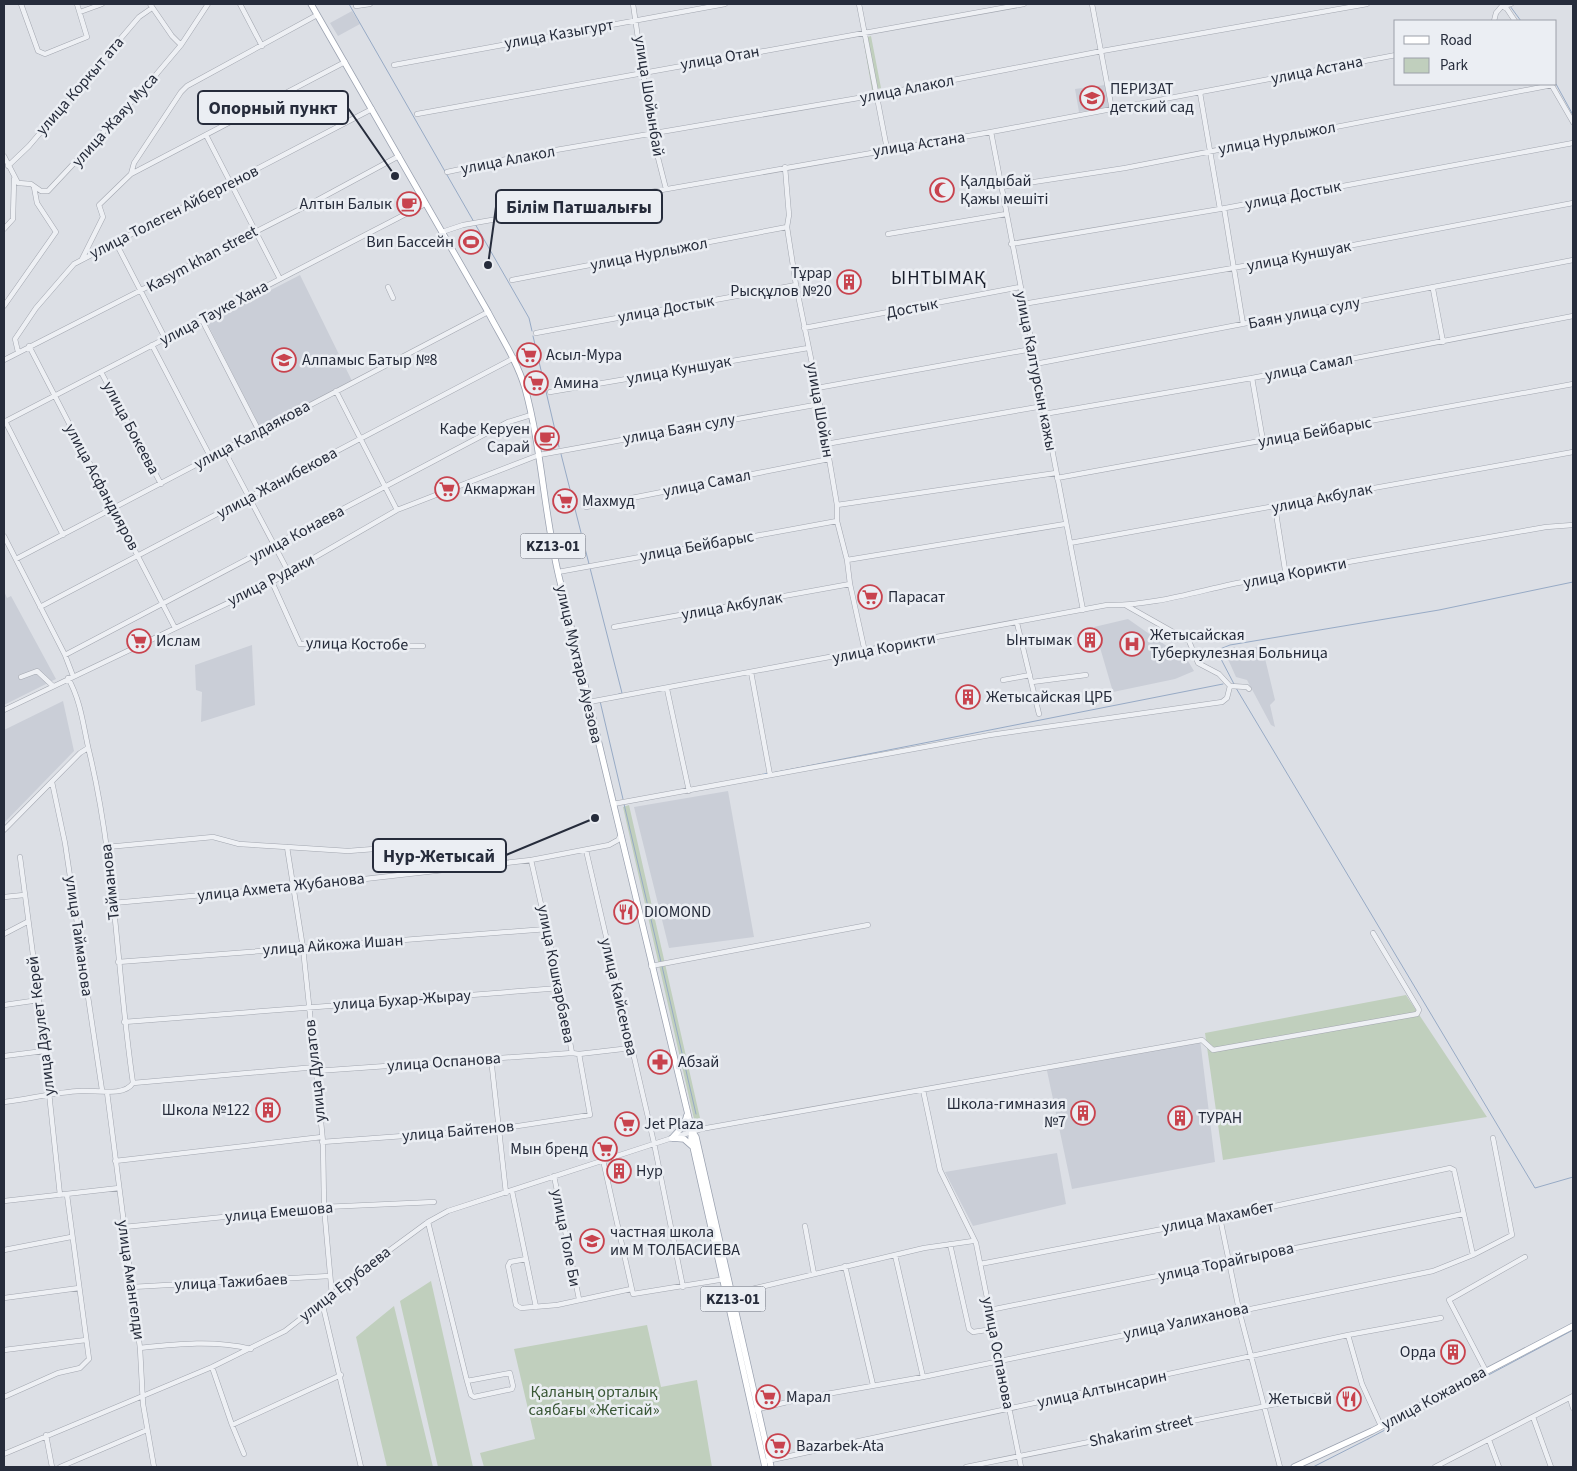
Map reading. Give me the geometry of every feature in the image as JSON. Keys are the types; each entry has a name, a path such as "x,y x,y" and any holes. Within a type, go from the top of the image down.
{"main road":[{"name":"улица Мухтара Ауезова","path":"311,4 514,358 524,387 539,455 558,572 613,804 622,834 651,966 688,1113 692,1131 692,1146 729,1294 767,1464"},
{"path":"672,1138 684,1125 688,1113"},
{"name":"улица Мухтара Ауезова","path":"692,1131 696,1137 725,1279"},
{"path":"672,1138 684,1140 692,1146"},
{"name":"улица Кожанова","path":"1294,1467 1381,1426 1573,1327"}],"street":[{"path":"22,4 38,50 45,54 80,42 87,35 77,4"},
{"path":"80,12 102,4"},
{"name":"улица Жаяу Муса","path":"14,179 44,192 56,184 181,45 208,4"},
{"path":"240,4 262,46"},
{"path":"356,6 370,4"},
{"name":"улица Шойынбай","path":"633,4 637,20 652,134 666,189"},
{"name":"улица Казыгурт","path":"394,65 725,4"},
{"path":"859,4 887,149"},
{"name":"улица Отан","path":"417,114 1024,4"},
{"path":"1092,4 1112,110"},
{"name":"улица Алакол","path":"447,172 1367,4"},
{"path":"1494,20 1496,13 1502,6 1511,4"},
{"path":"151,6 172,36 181,45"},
{"name":"улица Коркыт ата","path":"8,166 29,146 139,17 151,6"},
{"path":"1502,6 1507,9 1514,20"},
{"path":"131,174 134,163 181,92 187,86 318,15"},
{"name":"улица Астана","path":"442,232 474,223 1112,110 1394,55"},
{"path":"82,259 103,217 99,204 131,174 345,62"},
{"name":"улица Нурлыжол","path":"1001,187 1126,168 1547,85"},
{"path":"1553,85 1573,122"},
{"path":"1200,93 1242,324"},
{"name":"улица Толеген Айбергенов","path":"18,352 15,339 24,325 69,268 82,259 230,185 372,110"},
{"name":"улица Калтурсын кажы","path":"990,132 1083,610"},
{"path":"206,135 230,185 280,279"},
{"name":"улица Достык","path":"1011,244 1222,209 1573,143"},
{"path":"4,156 14,179 13,219 4,229"},
{"name":"Kasym khan street","path":"4,360 141,291 399,156"},
{"name":"улица Шойын","path":"784,167 789,214 787,227 796,285 820,404 837,505 837,521 847,560 850,584 865,652"},
{"path":"4,306 56,232 37,203 34,187"},
{"name":"улица Куншуак","path":"1023,304 1233,268 1573,203"},
{"name":"улица Тауке Хана","path":"4,422 425,204"},
{"path":"888,234 1006,214"},
{"name":"улица Нурлыжол","path":"512,280 787,227"},
{"path":"116,243 165,338"},
{"name":"Баян улица сулу","path":"1035,364 1433,289 1573,260"},
{"name":"улица Достык","path":"536,333 796,285"},
{"path":"388,287 393,298"},
{"name":"Достык","path":"804,328 1020,288"},
{"path":"1433,289 1443,342"},
{"name":"улица Калдаякова","path":"16,559 488,312"},
{"name":"улица Самал","path":"1044,414 1252,378 1573,316"},
{"path":"202,320 260,431"},
{"name":"улица Асфандияров","path":"29,346 175,628"},
{"path":"152,346 210,456"},
{"name":"улица Куншуак","path":"550,392 808,348"},
{"path":"817,388 1032,349"},
{"name":"улица Жанибекова","path":"40,607 514,358"},
{"name":"улица Бокеева","path":"101,372 161,484"},
{"path":"1252,378 1263,441"},
{"name":"улица Бейбарыс","path":"1057,476 1263,441 1573,384"},
{"path":"336,391 397,510"},
{"name":"улица Баян сулу","path":"539,455 820,404"},
{"path":"826,444 1043,406"},
{"name":"улица Конаева","path":"65,655 276,546 508,422 530,414"},
{"path":"4,422 63,535"},
{"path":"224,450 290,573"},
{"name":"улица Акбулак","path":"1070,543 1573,452"},
{"name":"улица Рудаки","path":"4,710 290,573 397,510 539,455"},
{"name":"улица Самал","path":"586,507 828,459"},
{"path":"837,505 1057,476"},
{"path":"1275,507 1286,576"},
{"name":"улица Бейбарыс","path":"558,572 837,521"},
{"path":"847,560 1065,524"},
{"name":"улица Корикти","path":"589,702 598,702 1107,605 1126,605 1286,576 1337,564 1573,525"},
{"name":"Тайманова","path":"4,536 65,655 70,677 80,705 106,847 124,1022 133,1083"},
{"name":"улица Костобе","path":"272,582 300,644 423,646"},
{"name":"улица Акбулак","path":"614,627 850,584"},
{"path":"1126,605 1189,641 1198,664 1219,674 1233,686 1247,686 1249,689"},
{"path":"1017,623 1039,714"},
{"path":"21,677 36,670 53,686"},
{"path":"751,672 770,775"},
{"path":"1003,680 1030,675"},
{"path":"1032,682 1086,675"},
{"path":"613,804 990,735 1222,702 1227,698 1233,686"},
{"path":"667,689 689,789"},
{"path":"4,830 80,753 88,748"},
{"name":"улица Тайманова","path":"52,782 66,843 104,1091"},
{"name":"улица Ахмета Жубанова","path":"113,903 294,887 532,860 609,845 618,840 622,834"},
{"path":"106,847 213,837 239,844 348,850 386,848"},
{"name":"улица Дулатов","path":"287,847 303,948 316,1069 322,1140 324,1207 332,1295"},
{"name":"улица Кайсенова","path":"586,850 654,1143 683,1287"},
{"name":"улица Даулет Керей","path":"20,857 27,922 40,1000 60,1195"},
{"name":"улица Кошкарбаева","path":"532,860 572,1053 579,1054 590,1112"},
{"path":"4,897 24,895"},
{"path":"4,934 27,922"},
{"path":"651,966 868,925"},
{"name":"улица Айкожа Ишан","path":"118,962 547,929"},
{"name":"улица Ерубаева","path":"4,1454 212,1367 285,1331 428,1222 448,1211 692,1131 1202,1040 1215,1050 1417,1014 1418,1008 1373,934"},
{"name":"улица Бухар-Жырау","path":"124,1022 309,1006 560,988"},
{"path":"4,1005 40,1000"},
{"path":"579,1054 631,1048"},
{"path":"4,1056 44,1051"},
{"name":"улица Оспанова","path":"133,1083 572,1053"},
{"path":"491,1058 506,1193"},
{"path":"4,1102 80,1091 129,1088 133,1083"},
{"name":"улица Оспанова","path":"923,1090 940,1170 973,1241 980,1264 1021,1467"},
{"name":"улица Амангелди","path":"104,1091 140,1348 146,1430 154,1467"},
{"name":"улица Байтенов","path":"115,1161 322,1140 498,1129 588,1117 590,1112"},
{"name":"улица Уалиханова","path":"754,1410 1421,1274 1473,1255 1510,1237 1513,1233 1493,1138"},
{"path":"603,1160 631,1289 634,1294 725,1279"},
{"name":"улица Махамбет","path":"980,1264 1220,1218 1450,1168 1454,1170 1463,1214"},
{"name":"улица Толе Би","path":"554,1176 579,1299"},
{"path":"4,1202 119,1188"},
{"path":"512,1191 536,1307"},
{"path":"4,1397 58,1373 80,1368 89,1359 67,1195"},
{"name":"улица Емешова","path":"124,1227 324,1207 434,1202"},
{"path":"1463,1214 1473,1255"},
{"name":"улица Торайгырова","path":"990,1310 1463,1214"},
{"path":"1220,1218 1239,1310 1266,1405 1280,1467"},
{"path":"428,1222 467,1381 471,1394 474,1397 512,1389 513,1386 510,1373 467,1381"},
{"path":"806,1226 814,1274"},
{"path":"4,1250 72,1238"},
{"path":"729,1294 895,1255 973,1241"},
{"path":"950,1244 969,1329 973,1332 993,1329"},
{"path":"895,1255 923,1377"},
{"path":"1486,1371 1449,1300 1525,1257"},
{"path":"526,1259 510,1262 508,1266 516,1304 522,1308 631,1289"},
{"path":"845,1266 873,1385"},
{"name":"улица Тажибаев","path":"132,1288 329,1276"},
{"path":"4,1298 79,1288"},
{"path":"322,1302 341,1375 361,1467"},
{"name":"улица Алтынсарин","path":"767,1464 1348,1335 1441,1318"},
{"path":"1348,1335 1362,1384 1381,1426"},
{"path":"4,1350 86,1340"},
{"path":"140,1348 190,1343 230,1344 251,1349"},
{"path":"212,1367 244,1454"},
{"path":"232,1425 341,1375"},
{"name":"Shakarim street","path":"966,1467 1315,1396"},
{"path":"1435,1467 1572,1397 1573,1408"},
{"path":"1533,1417 1551,1467"},
{"path":"60,1467 146,1430"},
{"path":"46,1435 52,1467"},
{"path":"1489,1440 1499,1467"}],"shaded area":[{"path":"352,11 360,24 338,36 330,23"},
{"name":"ПЕРИЗАТ детский сад","path":"1105,85 1109,107 1079,112 1075,89"},
{"name":"Алпамыс Батыр №8","path":"300,275 352,381 260,428 207,323"},
{"path":"4,591 7,598 11,596 56,679 4,705"},
{"name":"Жетысайская Туберкулезная Больница","path":"1128,619 1188,661 1194,671 1175,679 1113,692 1094,627"},
{"path":"252,645 255,705 201,722 202,692 196,690 195,665"},
{"path":"1262,646 1275,700 1270,705 1275,727 1271,725 1247,680 1236,677 1227,657 1231,648 1235,647 1237,651"},
{"path":"63,701 74,751 4,823 4,730"},
{"path":"728,791 754,937 669,948 634,807"},
{"path":"1200,1039 1215,1162 1072,1189 1046,1066"},
{"path":"1057,1153 1066,1204 973,1226 945,1172"}],"green space":[{"path":"871,36 881,88 872,90 863,38"},
{"path":"629,805 700,1118 694,1119 623,807"},
{"path":"1406,995 1487,1117 1223,1160 1205,1033"},
{"path":"431,1281 473,1467 438,1467 400,1301"},
{"path":"394,1306 433,1467 387,1467 356,1337"},
{"name":"Қаланың орталық саябағы «Жетісай»","path":"647,1325 661,1387 697,1380 712,1467 484,1467 480,1453 535,1439 514,1349"}],"waterway":[{"path":"349,4 529,318 532,331"},
{"path":"1510,6 1520,20"},
{"path":"1557,85 1573,115"},
{"path":"533,336 559,447"},
{"path":"561,454 589,564"},
{"path":"590,568 622,693 616,695"},
{"path":"1234,684 1221,659 1220,649 1230,645 1439,610 1573,582"},
{"path":"772,773 1223,684"},
{"path":"1236,688 1535,1188 1573,1177"},
{"path":"600,701 623,799"},
{"path":"756,776 768,773"},
{"path":"624,804 661,962"},
{"path":"662,966 696,1114"},
{"path":"1368,1439 1573,1330"},
{"path":"1313,1467 1368,1439"}],"place":[{"name":"ПЕРИЗАТ детский сад","path":"1092,98"},
{"name":"Опорный пункт","path":"395,176"},
{"name":"Қалдыбай Қажы мешіті","path":"942,190"},
{"name":"Алтын Балык","path":"409,204"},
{"name":"Вип Бассейн","path":"471,242"},
{"name":"Білім Патшалығы","path":"488,265"},
{"name":"Тұрар Рысқұлов №20","path":"849,282"},
{"name":"Асыл-Мура","path":"529,355"},
{"name":"Алпамыс Батыр №8","path":"284,360"},
{"name":"Амина","path":"536,383"},
{"name":"Кафе Керуен Сарай","path":"547,438"},
{"name":"Акмаржан","path":"447,489"},
{"name":"Махмуд","path":"565,501"},
{"name":"Парасат","path":"870,597"},
{"name":"Ынтымак","path":"1090,640"},
{"name":"Ислам","path":"139,641"},
{"name":"Жетысайская Туберкулезная Больница","path":"1132,644"},
{"name":"Жетысайская ЦРБ","path":"968,697"},
{"name":"Нур-Жетысай","path":"595,818"},
{"name":"DIOMOND","path":"626,912"},
{"name":"Абзай","path":"660,1062"},
{"name":"Школа №122","path":"268,1110"},
{"name":"Школа-гимназия №7","path":"1083,1113"},
{"name":"ТУРАН","path":"1180,1118"},
{"name":"Jet Plaza","path":"627,1124"},
{"name":"Мын бренд","path":"605,1149"},
{"name":"Нур","path":"619,1171"},
{"name":"частная школа им М ТОЛБАСИЕВА","path":"592,1241"},
{"name":"Орда","path":"1453,1352"},
{"name":"Марал","path":"768,1397"},
{"name":"Жетысвй","path":"1349,1399"},
{"name":"Bazarbek-Ata","path":"778,1446"}],"district":[{"name":"ЫНТЫМАҚ","path":"939,278"}]}
